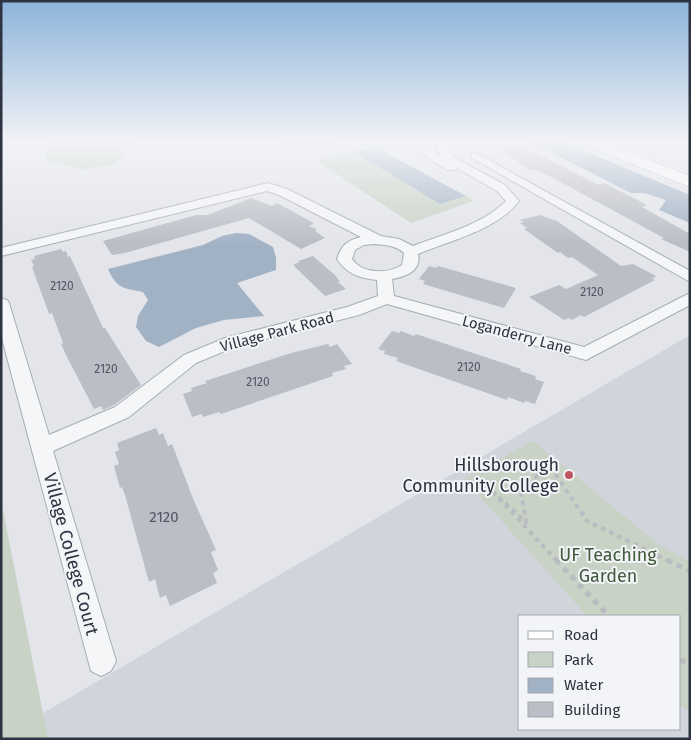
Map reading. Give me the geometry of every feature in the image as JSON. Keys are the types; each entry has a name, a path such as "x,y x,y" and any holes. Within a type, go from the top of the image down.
{"main road":[{"path":"674,176 690,182"}],"street":[{"path":"410,252 494,217 508,209 514,201 504,192 464,176"},
{"path":"511,176 690,277"},
{"path":"504,192 522,182"},
{"path":"1,252 268,186 284,192 378,240"},
{"path":"378,240 403,245 410,252 412,262 408,268 400,272 384,275 367,274 357,271 345,261 344,255 353,244 362,241 378,240"},
{"path":"384,275 386,300"},
{"name":"Loganderry Lane","path":"386,300 586,354 690,298"},
{"name":"Village Park Road","path":"42,446 122,412 190,359 231,342 353,311 386,300"},
{"path":"1,302 42,446"},
{"name":"Village College Court","path":"42,446 100,661"}],"path":[{"path":"608,615 494,493 526,522 520,486 551,468 587,521 690,571"}],"shaded area":[{"name":"Hillsborough Community College","path":"690,335 690,739 42,739 38,716"}],"green space":[{"path":"339,176 393,176 440,204 466,196 474,201 411,223"},
{"name":"UF Teaching Garden","path":"533,441 659,545 690,561 690,711 681,706 681,615 586,615 464,479"},
{"path":"1,500 48,739 1,739"}],"water":[{"path":"393,176 428,176 466,196 440,204"},
{"path":"596,176 643,176 690,195 690,223 659,210 666,200 644,193 631,193"},
{"path":"236,233 249,234 273,247 276,258 276,270 237,283 264,316 224,320 196,328 159,347 146,341 136,327 138,316 148,300 143,292 118,284 108,269 203,245 222,236"}],"building":[{"path":"548,176 580,176 600,185 604,183 647,205 642,207 690,234 690,252 661,239 664,238"},
{"path":"251,198 272,206 277,203 314,223 309,226 317,229 315,231 325,238 301,249 249,218 125,253 112,255 103,241 196,215 208,215"},
{"path":"540,215 557,221 621,266 633,264 656,276 652,279 655,280 584,317 581,315 572,320 569,318 564,320 529,297 559,285 566,289 598,275 572,257 568,258 560,252 558,253 524,229 527,228 520,223 524,222 520,220"},
{"path":"61,249 63,252 66,251 68,257 70,256 103,328 105,328 141,385 114,405 103,410 101,406 94,409 67,357 52,313 49,314 32,267 34,266 31,260 35,259 34,256"},
{"path":"313,256 337,277 340,281 338,282 346,289 325,296 293,265 300,262 298,261"},
{"path":"429,266 436,268 438,266 516,288 504,308 423,284 425,281 419,279"},
{"path":"392,331 399,333 401,331 414,336 416,334 521,369 520,371 536,376 535,379 544,382 535,404 525,401 524,403 508,397 507,400 396,361 398,358 384,354 385,351 378,349"},
{"path":"328,344 330,347 337,344 352,364 344,366 346,369 332,373 333,376 221,414 219,412 203,417 202,414 192,417 183,394 192,391 191,388 207,383 205,381 291,353"},
{"path":"156,428 159,435 163,433 168,446 172,444 194,501 216,550 211,552 218,570 213,573 217,583 170,606 166,595 160,598 155,579 149,582 125,495 122,487 120,488 114,466 119,464 115,452 119,450 117,443"}],"place":[{"name":"Hillsborough Community College","path":"569,475"}]}
